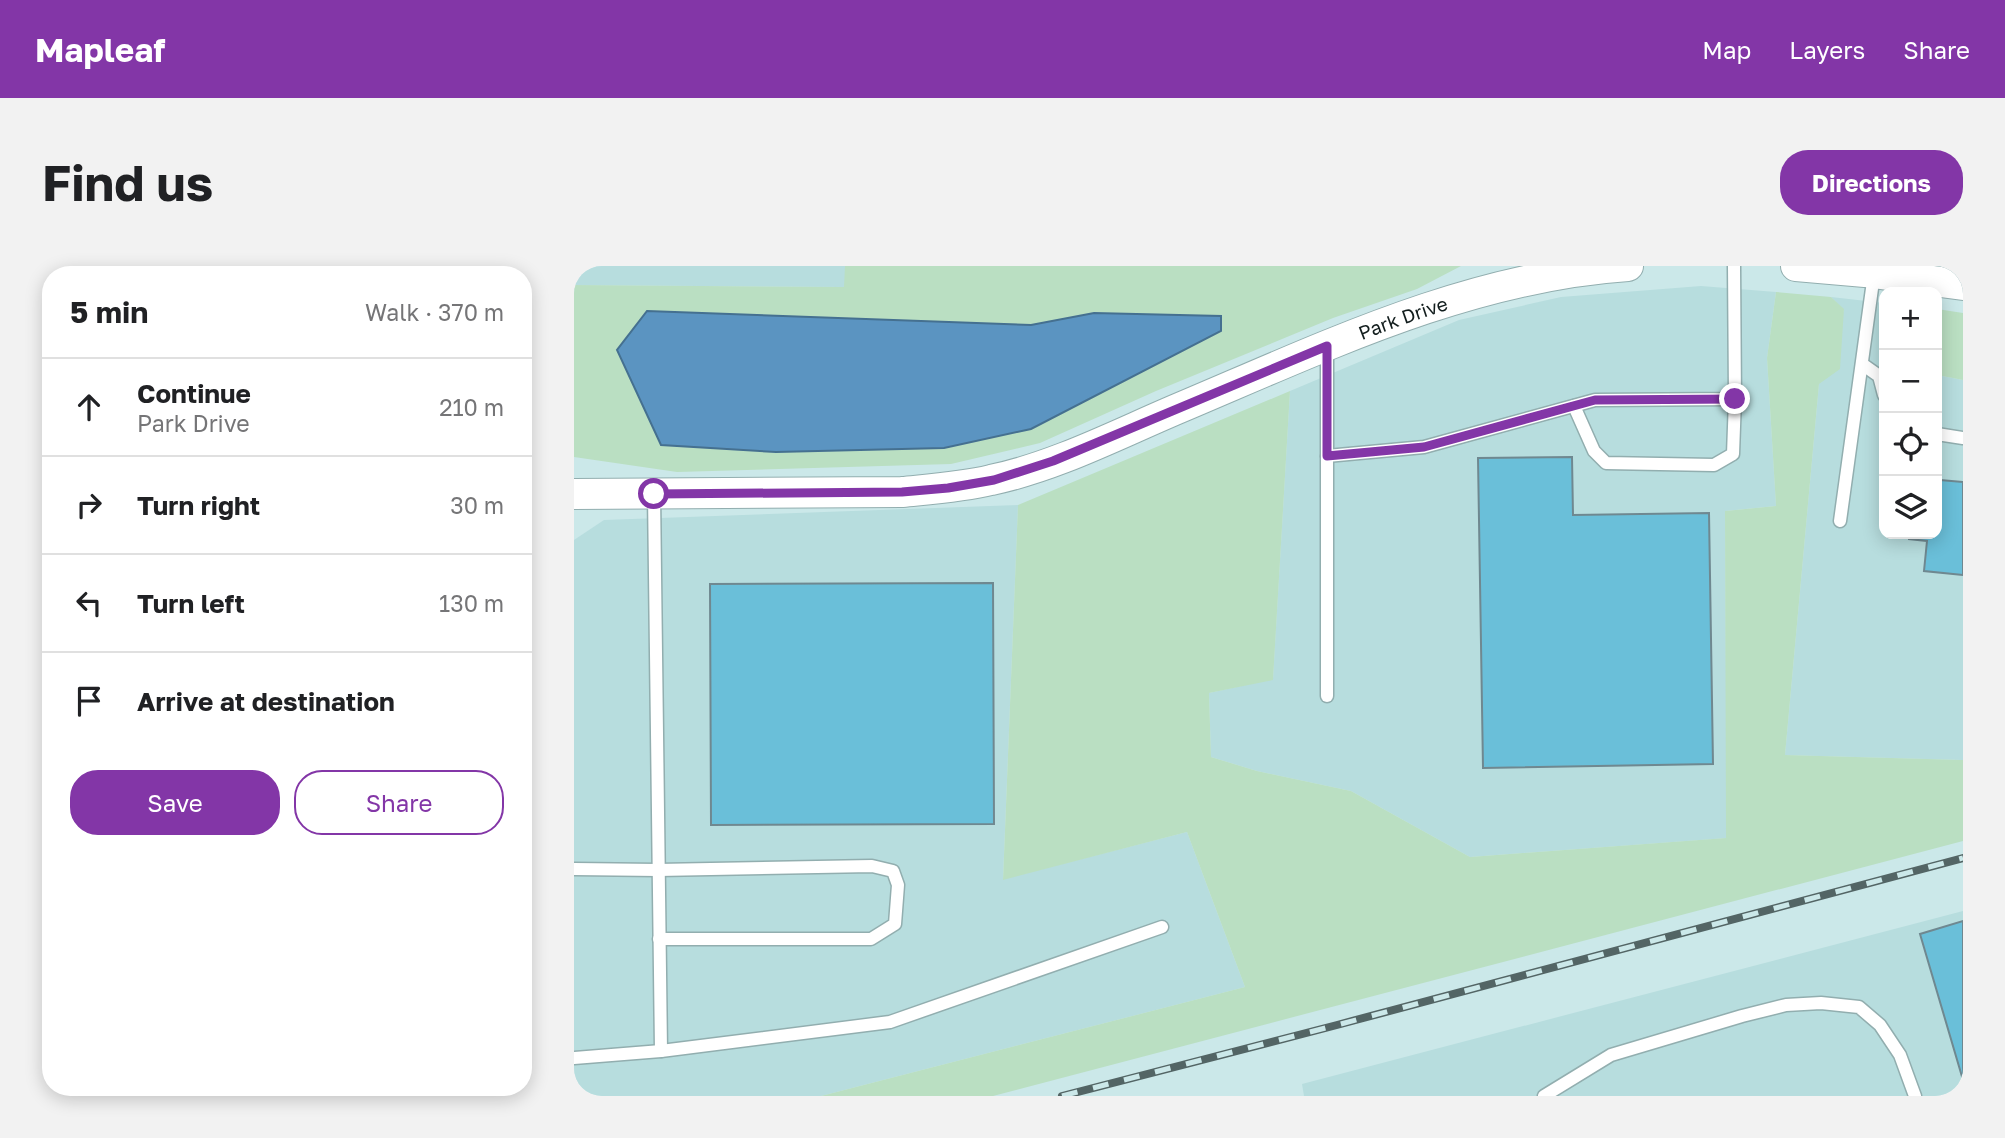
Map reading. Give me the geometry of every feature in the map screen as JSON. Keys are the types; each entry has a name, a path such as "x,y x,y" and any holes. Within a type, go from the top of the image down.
{"street":[{"name":"Park Drive","path":"574,494 902,492 994,480 1053,461 1327,346 1515,275 1628,266"},
{"path":"1796,266 1963,285"}],"lane":[{"path":"1573,406 1594,451 1606,463 1714,465 1733,454 1734,266"},
{"path":"1840,521 1874,274"},
{"path":"1326,696 1327,346"},
{"path":"1862,364 1879,376"},
{"path":"1327,456 1424,447 1595,400 1735,399"},
{"path":"1942,435 1963,438"},
{"path":"654,494 661,1051"},
{"path":"574,869 872,866 892,871 898,885 895,924 871,939 659,939"},
{"path":"574,1058 661,1051 890,1022 1162,927"},
{"path":"1544,1096 1611,1055 1786,1005 1821,1003 1859,1007 1880,1024 1900,1055 1915,1096"}],"shaded area":[{"path":"574,266 845,266 845,287 574,285"},
{"path":"1701,286 1776,292 1767,358 1776,506 1725,511 1727,838 1470,857 1351,791 1257,771 1211,757 1209,693 1273,679 1290,391 1459,320 1561,297"},
{"path":"1831,297 1879,302 1879,539 1942,539 1942,376 1963,380 1963,760 1785,755 1819,384 1844,310"},
{"path":"1018,505 1003,879 1187,832 1245,987 821,1096 574,1096 574,540 604,520"},
{"path":"1963,911 1963,1096 1304,1096 1302,1084"}],"green space":[{"path":"845,266 1461,266 1417,289 1333,318 1156,391 1040,443 951,464 677,472 574,457 574,285 844,287"},
{"path":"1776,292 1831,297 1844,309 1840,369 1819,384 1785,755 1963,760 1963,841 993,1096 821,1096 1245,987 1187,832 1003,880 1018,505 1290,391 1273,680 1209,693 1211,757 1257,771 1351,791 1470,857 1726,838 1725,511 1776,506 1767,358"},
{"path":"1942,310 1963,313 1963,380 1942,376"}],"water":[{"path":"647,311 1031,325 1094,313 1221,316 1221,331 1031,429 944,448 776,452 661,445 617,350"}],"building":[{"path":"1572,457 1573,515 1709,513 1713,764 1483,768 1478,458"},
{"path":"1942,480 1963,482 1963,575 1924,571 1927,541 1909,539 1942,539"},
{"path":"993,583 994,824 711,825 710,584"},
{"path":"1963,921 1963,1080 1920,934"}],"railway":[{"path":"1062,1096 1963,858"}],"route":[{"path":"654,494 902,492 994,480 1053,461 1327,346 1327,456 1424,447 1595,400 1735,399"}]}
